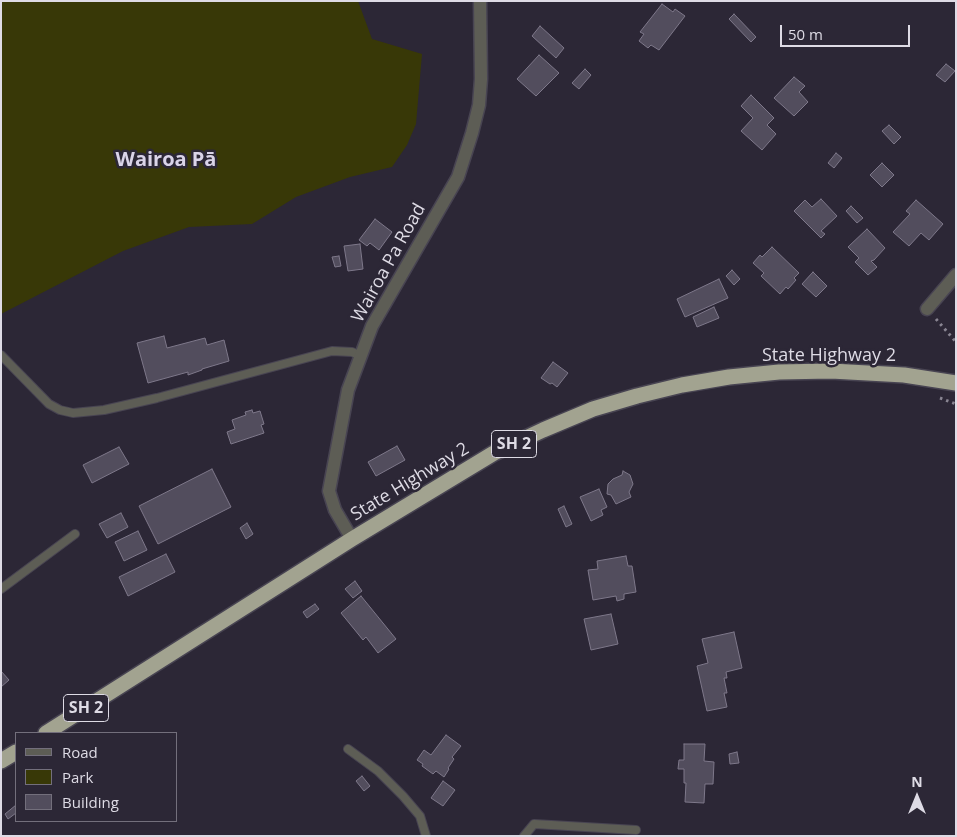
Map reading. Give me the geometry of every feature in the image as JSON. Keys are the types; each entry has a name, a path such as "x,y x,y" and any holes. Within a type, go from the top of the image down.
{"highway":[{"name":"State Highway 2","path":"48,732 352,539 494,454 542,430 585,413 638,396 730,376 779,372 831,371 904,375 956,383"},
{"path":"1,761 15,753"}],"street":[{"name":"Wairoa Pa Road","path":"352,539 335,510 329,491 348,390 372,326 458,177 479,105 481,79 480,1"},
{"path":"927,310 956,275"}],"lane":[{"path":"1,355 49,404 60,410 73,412 104,410 157,398 332,352 352,352 361,356"},
{"path":"1,588 76,534"},
{"path":"348,749 378,771 403,796 420,816 426,836"},
{"path":"524,836 534,824 636,830"}],"path":[{"path":"927,310 956,342"},
{"path":"935,396 956,404"}],"green space":[{"path":"1,1 358,1 372,39 422,54 416,124 407,145 392,167 350,177 296,197 252,224 189,227 123,251 1,314"}],"building":[{"path":"662,4 673,12 675,9 685,16 659,50 651,45 648,48 639,41 644,34 640,32"},
{"path":"734,14 756,37 751,42 729,19"},
{"path":"540,26 564,48 556,58 532,36"},
{"path":"539,55 559,73 536,96 517,79"},
{"path":"946,64 955,71 945,82 936,75"},
{"path":"585,69 591,75 579,89 572,83"},
{"path":"794,77 805,86 799,92 808,102 794,116 774,98"},
{"path":"751,95 774,118 767,125 776,134 762,150 741,131 753,118 741,106"},
{"path":"889,125 901,137 894,144 882,131"},
{"path":"836,153 842,158 834,168 828,163"},
{"path":"882,163 894,175 882,187 870,175"},
{"path":"821,199 837,216 821,231 825,234 821,238 794,211 805,200 812,207"},
{"path":"916,200 943,224 929,240 921,233 909,246 893,232 910,214 906,211"},
{"path":"851,206 863,218 857,223 846,211"},
{"path":"375,219 392,232 379,250 370,243 367,246 359,240"},
{"path":"867,229 885,248 871,261 877,267 868,275 855,262 859,258 848,247"},
{"path":"360,244 363,269 348,271 344,246"},
{"path":"772,247 799,273 788,289 786,287 780,294 761,276 764,273 753,263 760,255 762,257"},
{"path":"339,256 341,266 335,267 332,257"},
{"path":"732,270 740,279 734,285 726,276"},
{"path":"813,272 827,286 816,297 802,284"},
{"path":"719,279 728,298 685,317 677,299"},
{"path":"714,307 719,318 697,327 693,317"},
{"path":"164,336 167,348 205,338 207,345 224,340 229,361 188,375 188,372 148,383 137,343"},
{"path":"553,362 568,373 557,387 541,378"},
{"path":"252,410 253,413 260,411 264,424 261,425 264,433 231,444 227,432 235,429 232,420 246,415 245,412"},
{"path":"397,446 405,460 376,476 368,462"},
{"path":"119,447 129,464 92,483 83,465"},
{"path":"212,469 231,507 158,544 139,506"},
{"path":"623,471 630,475 633,484 629,492 631,497 616,504 611,495 607,494 608,484 613,479 622,475"},
{"path":"599,489 607,507 601,510 603,515 591,521 580,497"},
{"path":"564,506 572,524 566,527 558,509"},
{"path":"121,513 128,527 107,538 99,524"},
{"path":"247,523 253,534 246,539 240,528"},
{"path":"138,531 147,550 124,561 115,542"},
{"path":"166,554 175,572 128,596 119,577"},
{"path":"626,556 628,566 632,566 636,592 624,594 624,599 617,601 616,596 593,600 588,570 598,569 597,561"},
{"path":"355,581 362,591 353,598 345,589"},
{"path":"361,596 396,639 378,653 366,637 363,640 341,613"},
{"path":"315,604 319,609 307,618 303,612"},
{"path":"611,614 618,644 591,650 584,619"},
{"path":"734,632 742,668 726,672 727,678 724,678 727,693 724,693 727,707 707,711 697,666 708,663 702,639"},
{"path":"1,671 9,680 1,687"},
{"path":"446,735 461,746 452,757 454,759 444,777 436,771 433,774 417,760 424,750 431,755"},
{"path":"684,744 705,744 704,761 714,762 713,784 705,784 704,803 685,802 686,783 684,783 684,769 678,769 679,760 684,760"},
{"path":"737,752 739,763 730,764 729,754"},
{"path":"362,776 370,786 364,791 356,781"},
{"path":"443,781 455,790 443,806 431,798"},
{"path":"15,806 15,814 8,819 5,814"}],"district":[{"name":"Wairoa Pā","path":"166,160"}]}
